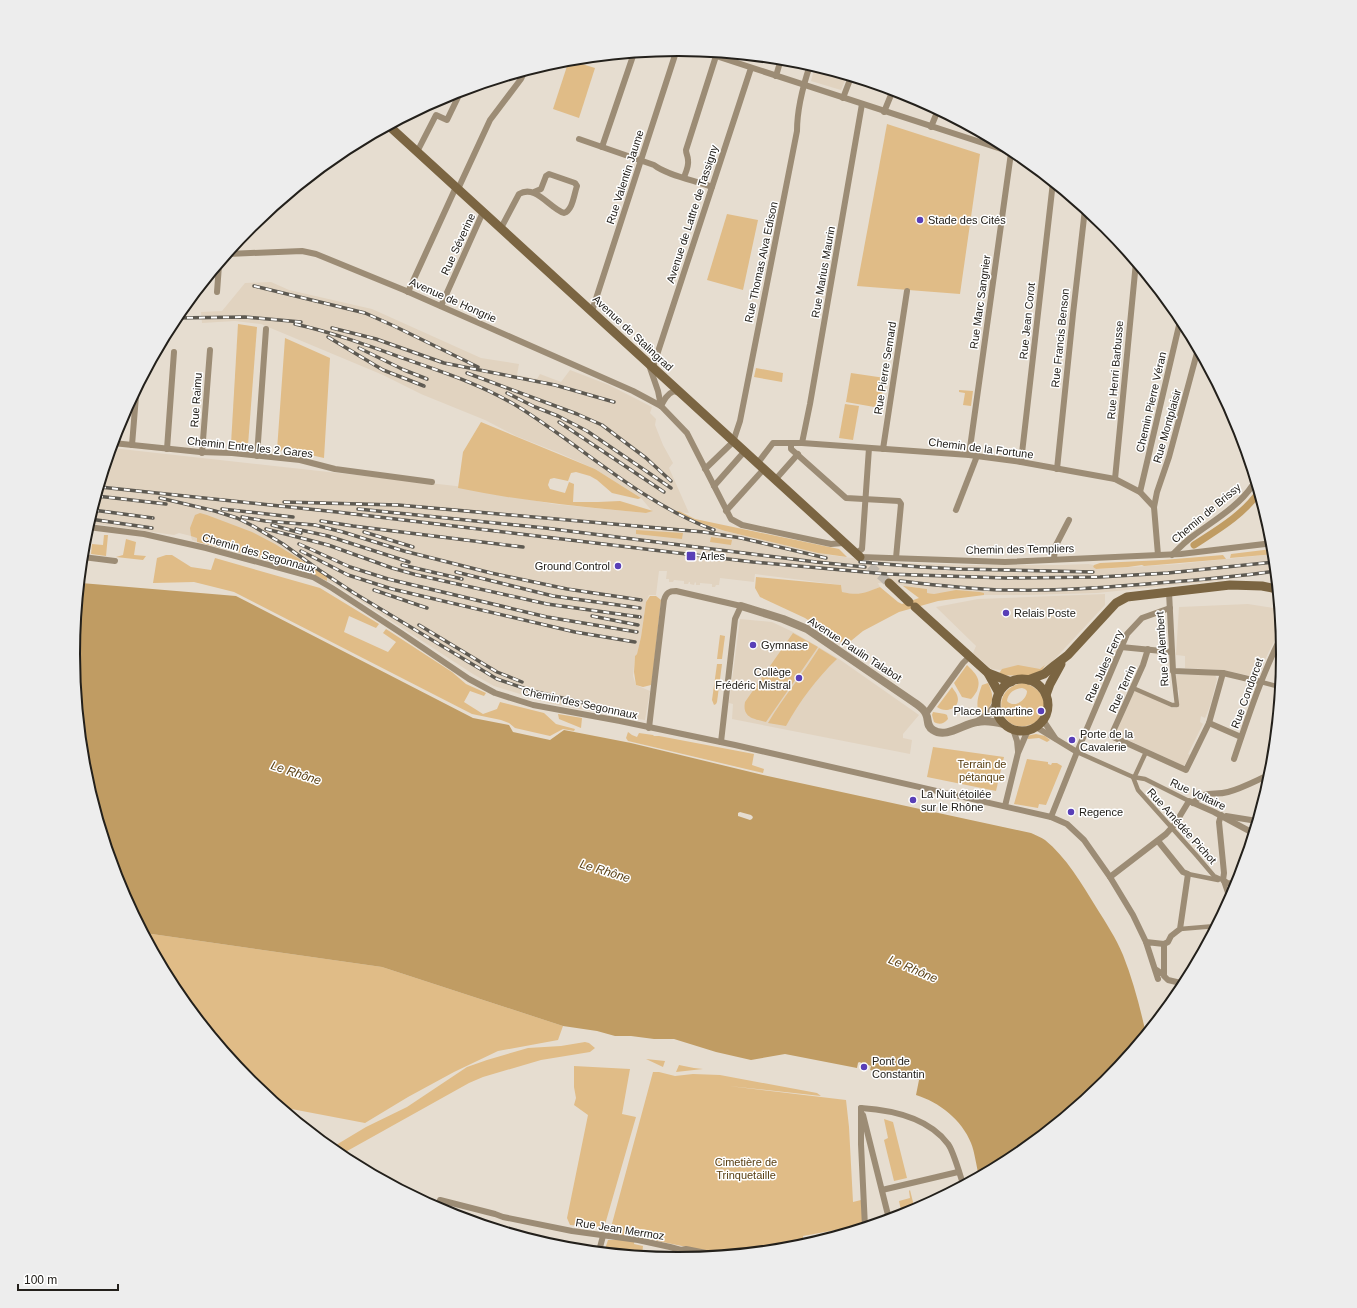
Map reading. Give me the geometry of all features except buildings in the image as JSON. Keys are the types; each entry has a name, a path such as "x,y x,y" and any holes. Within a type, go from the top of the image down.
{"main road":[{"name":"Avenue de Stalingrad","path":"393,129 858,556"},
{"path":"889,583 970,656 988,674 999,693"},
{"path":"1028,680 1044,674 1068,655 1121,599 1127,596 1230,585 1262,586 1272,588"},
{"path":"1046,695 1052,678 1068,655"},
{"path":"988,674 1010,682"},
{"path":"1022,679 1028,680 1039,685 1046,695 1048,703 1047,712 1044,720 1032,729 1018,731 1004,724 998,715 996,705 999,693 1006,685 1010,682 1022,679"}],"street":[{"name":"Rue Valentin Jaume","path":"592,311 675,56"},
{"path":"684,178 688,167 686,150 716,57"},
{"path":"602,147 632,58"},
{"path":"733,59 751,68 884,112 988,143"},
{"path":"776,76 779,65"},
{"name":"Avenue de Lattre de Tassigny","path":"650,365 712,187 751,68"},
{"name":"Rue Thomas Alva Edison","path":"733,442 740,421 772,255 775,249 797,131 797,120 803,85 808,70"},
{"path":"408,292 490,120 522,76"},
{"path":"843,98 849,81"},
{"path":"884,112 891,96"},
{"path":"417,152 436,115 447,120 457,99"},
{"name":"Rue Marius Maurin","path":"802,443 862,104"},
{"path":"931,127 936,115"},
{"path":"579,140 654,165 659,170 712,187"},
{"name":"Rue Marc Sangnier","path":"969,455 1010,157"},
{"path":"501,228 519,194 523,191 534,192 541,189 546,176 549,174 575,183 577,186 571,207 568,212 564,213 555,209 534,192"},
{"name":"Rue Jean Corot","path":"1021,462 1052,187"},
{"name":"Rue Séverine","path":"441,306 483,212"},
{"name":"Rue Francis Benson","path":"1057,469 1084,215"},
{"name":"Avenue de Hongrie","path":"235,254 302,251 316,254 441,306 632,391 661,406 687,433 731,519 742,525 831,544 843,543"},
{"name":"Rue Henri Barbusse","path":"1115,480 1135,269"},
{"path":"217,292 218,273"},
{"name":"Rue Pierre Semard","path":"883,449 907,291"},
{"name":"Chemin Pierre Véran","path":"1140,492 1179,327"},
{"path":"257,456 266,329"},
{"name":"Rue Raimu","path":"202,452 210,350"},
{"path":"167,449 174,352"},
{"name":"Rue Montplaisir","path":"1154,507 1196,355"},
{"path":"650,365 661,406"},
{"path":"661,406 665,398 674,391 682,395"},
{"path":"132,445 135,405"},
{"path":"705,469 733,442"},
{"name":"Chemin de la Fortune","path":"760,467 773,443 802,443 969,455 1021,462 1115,480 1140,492 1154,507"},
{"path":"791,443 791,449 846,498 899,501 901,504 896,558"},
{"name":"Chemin Entre les 2 Gares","path":"119,444 300,460 335,469 432,482"},
{"path":"858,556 862,549 869,448"},
{"path":"714,486 744,452"},
{"path":"775,480 798,454"},
{"path":"956,510 977,456"},
{"path":"726,511 760,467"},
{"name":"Chemin de Brissy","path":"1172,555 1192,536 1219,518 1248,492 1252,486"},
{"path":"1154,507 1158,555"},
{"path":"1054,559 1054,548 1069,520"},
{"name":"Chemin des Segonnaux","path":"94,528 150,535 206,548 313,577 401,633 469,679 494,693 533,705 720,742 1051,817 1067,824 1084,840 1110,878 1133,915 1146,942 1158,979"},
{"name":"Chemin des Templiers","path":"858,556 1005,562 1172,555 1266,544"},
{"path":"89,558 115,561"},
{"name":"Avenue Paulin Talabot","path":"650,728 664,600 667,593 670,591 676,591 741,606 772,615 807,629 922,708 926,714 928,725 931,729 943,734 978,721 992,721 1004,724"},
{"name":"Rue d'Alembert","path":"1133,688 1172,705 1177,705 1173,671 1169,592"},
{"path":"720,742 735,620 741,606"},
{"name":"Rue Jules Ferry","path":"1051,817 1127,634 1142,618 1170,608"},
{"path":"1122,648 1172,652"},
{"name":"Rue Terrin","path":"1146,752 1111,736 1143,666 1148,649"},
{"name":"Rue Condorcet","path":"1234,759 1261,682 1276,652"},
{"path":"926,714 963,663 970,656"},
{"path":"1173,671 1223,673 1275,686"},
{"path":"1134,778 1146,752 1186,770 1209,723 1223,673"},
{"path":"978,721 990,713 996,705"},
{"path":"1044,720 1056,739"},
{"path":"1209,723 1241,737"},
{"path":"1013,729 1017,741 1018,753"},
{"path":"1005,806 1018,753 1032,729 1056,739 1077,752"},
{"name":"Rue Voltaire","path":"1077,752 1134,778 1145,779 1221,815 1249,831"},
{"path":"1110,878 1158,841 1172,828 1191,802 1204,794 1227,793 1264,777"},
{"name":"Rue Amédée Pichot","path":"1134,778 1138,790 1198,856 1214,876 1223,880"},
{"path":"1227,892 1223,880 1224,873 1219,822 1221,815 1253,820"},
{"path":"1158,841 1183,872 1223,880 1231,883"},
{"path":"1180,929 1188,874"},
{"path":"1146,942 1164,944 1168,942 1171,936 1180,929 1210,926"},
{"path":"1164,944 1164,976 1168,980 1178,982"},
{"path":"1155,969 1161,973 1164,972"},
{"path":"861,1108 874,1109 907,1116 920,1121 939,1135 949,1145 961,1180"},
{"path":"861,1108 888,1214"},
{"path":"861,1108 865,1222"},
{"path":"882,1190 958,1172"},
{"name":"Rue Jean Mermoz","path":"440,1200 503,1217 572,1231 638,1240 680,1250 686,1249 698,1251"},
{"path":"600,1247 603,1236"}],"shaded area":[{"path":"814,71 845,80 841,90 811,81"},
{"path":"271,282 289,290 372,309 481,358 519,364 517,375 537,379 540,374 561,382 570,370 609,385 652,407 650,413 656,419 655,425 663,445 673,463 669,468 689,513 676,512 695,521 725,531 829,555 908,563 972,565 1088,564 1094,565 1093,567 1096,569 1100,569 1179,564 1268,555 1271,574 1097,593 1028,595 984,595 984,593 934,594 927,593 927,589 903,586 899,584 878,583 880,587 860,595 854,595 842,592 841,585 755,574 754,582 720,578 719,585 716,585 715,587 712,587 712,584 700,583 700,585 696,585 695,582 694,585 690,584 690,582 688,584 684,584 684,581 674,580 673,582 669,582 669,579 666,579 667,571 659,571 656,595 649,595 646,602 641,637 637,654 635,656 633,676 636,685 650,691 645,720 552,704 494,686 339,587 317,575 192,540 191,536 179,533 174,535 95,524 101,499 117,449 456,486 553,504 646,513 652,511 641,498 595,469 516,436 485,420 421,394 383,375 261,324 235,321 202,323 201,312 222,311 245,283"},
{"path":"1105,594 1105,605 1050,664 1036,671 1016,672 991,669 973,653 976,646 936,607 978,599"},
{"path":"1248,604 1274,608 1276,639 1256,677 1223,670 1185,668 1185,656 1176,655 1179,607"},
{"name":"Collège Frédéric Mistral","path":"740,619 772,622 793,632 839,659 919,715 903,734 903,738 912,740 910,754 732,719 733,704 729,703"},
{"path":"1176,675 1215,675 1217,679 1210,706 1205,718 1201,716 1200,722 1203,724 1188,754 1190,755 1184,766 1115,734 1135,690 1173,708 1178,707 1179,690 1177,689"}],"green space":[{"path":"582,64 595,68 579,118 553,109 567,66"},
{"name":"Stade des Cités","path":"887,124 980,154 960,294 857,286"},
{"path":"727,214 758,220 743,290 707,280"},
{"path":"238,324 257,327 248,445 231,444"},
{"path":"285,338 330,358 324,458 297,452 277,450"},
{"path":"756,368 783,373 782,382 754,377"},
{"path":"851,373 885,378 880,408 846,402"},
{"path":"959,390 973,391 971,406 963,405 965,393 959,392"},
{"path":"845,404 859,406 853,440 839,438"},
{"path":"481,422 595,469 641,498 638,499 612,493 597,480 590,476 576,472 571,473 568,481 554,478 550,479 548,485 550,489 565,493 569,482 574,484 573,502 620,501 653,511 646,513 552,503 505,497 458,488 463,452"},
{"path":"675,511 679,511 695,519 839,549 847,557 818,553 725,531 695,521"},
{"path":"200,513 252,532 275,544 327,576 327,581 280,563 197,542 197,538 191,536 190,528 195,515"},
{"path":"636,530 683,533 682,539 636,534"},
{"path":"104,535 108,535 106,556 91,554 92,544 103,545"},
{"path":"711,537 732,540 731,545 710,542"},
{"path":"126,539 136,542 134,555 146,556 143,560 116,557 123,555"},
{"path":"1267,550 1268,555 1230,558 1231,554"},
{"path":"172,555 191,567 211,570 215,558 320,588 379,624 376,628 349,616 344,632 388,652 396,642 383,633 386,629 452,672 466,684 486,693 484,696 470,691 464,702 483,714 497,709 500,702 544,713 556,724 575,729 574,731 563,729 550,736 515,728 509,723 501,720 472,714 234,592 194,582 153,583 157,558"},
{"path":"1223,555 1226,559 1096,569 1093,567 1094,565 1100,563"},
{"path":"756,577 841,585 842,592 853,594 866,592 880,587 902,604 919,598 903,586 927,589 927,593 934,594 956,590 980,592 984,593 984,595 938,601 899,612 863,631 846,645 805,618 760,597 755,588"},
{"path":"650,596 656,596 661,600 652,682 651,685 643,687 636,685 634,672 635,656 637,654 641,637 646,602"},
{"path":"793,633 818,647 766,722 753,719 747,715 745,711 745,702"},
{"path":"720,635 725,636 722,659 717,659"},
{"path":"819,648 837,659 822,674 809,691 786,726 768,723 807,667"},
{"path":"717,664 722,664 717,702 714,705 712,700"},
{"path":"967,665 977,676 979,683 977,691 971,699 962,697 954,683"},
{"path":"1018,665 1040,669 1045,665 1037,674 1019,676 998,675 1002,669"},
{"path":"988,683 992,693 991,705 980,715 977,704 978,697 982,685"},
{"path":"1022,683 1028,684 1041,694 1044,704 1043,710 1041,716 1036,722 1031,725 1019,726 1011,724 1005,718 1001,702 1004,694 1011,687","holes":["1022,688 1027,691 1023,700 1016,704 1007,701 1010,694 1014,690"]},
{"path":"952,687 957,694 958,700 955,706 949,710 937,707"},
{"path":"933,712 945,714 947,715 948,719 940,724 936,723 934,722 932,715"},
{"path":"558,714 582,718 581,728 559,719"},
{"path":"628,732 637,737 639,733 653,735 754,754 752,765 764,769 763,773 628,741 626,738"},
{"path":"1036,734 1045,736 1050,740 1047,742 1039,738 1028,739 1026,736"},
{"name":"Terrain de pétanque","path":"933,747 1004,757 996,791 927,777"},
{"path":"1027,759 1048,762 1048,764 1051,765 1052,763 1057,763 1062,766 1046,805 1039,804 1038,808 1014,804"},
{"path":"151,934 382,967 563,1026 558,1040 498,1051 454,1072 365,1123 290,1109 284,1104 229,1048 204,1018 181,986"},
{"path":"585,1042 589,1043 595,1048 590,1052 541,1060 483,1077 469,1083 347,1151 337,1144 366,1127 407,1107 467,1067 528,1048 561,1046"},
{"path":"646,1059 665,1061 663,1067"},
{"path":"679,1065 694,1068 703,1069 676,1072"},
{"path":"574,1066 630,1069 622,1114 636,1117 604,1228 570,1225 567,1218 588,1115 574,1105 576,1098 574,1087"},
{"name":"Cimetière de Trinquetaille","path":"653,1072 675,1076 693,1074 720,1075 817,1093 821,1096 729,1086 846,1100 853,1202 861,1200 863,1223 844,1228 803,1236 803,1239 795,1241 718,1251 707,1251 639,1236 635,1236 634,1244 643,1246 642,1251 605,1248 608,1240 616,1240 618,1232 610,1231"},
{"path":"884,1119 893,1122 907,1178 894,1181 884,1140 888,1138"},
{"path":"910,1190 913,1203 901,1208 899,1201 910,1198"}],"water":[{"name":"Le Rhône","path":"85,583 236,596 473,718 509,725 513,732 550,740 564,730 631,743 763,775 1031,833 1045,840 1060,854 1079,880 1111,931 1123,955 1130,974 1145,1028 1101,1077 1073,1104 1011,1151 978,1171 972,1147 962,1127 941,1107 916,1095 919,1080 870,1070 871,1066 859,1062 857,1068 785,1054 751,1060 716,1052 674,1039 615,1036 597,1031 563,1026 382,967 151,934 126,883 112,846 92,771 82,693 80,654","holes":["740,812 753,817 750,820 738,816 738,813"]}],"waterway":[{"path":"1194,545 1237,515 1255,497"}],"tunnel":[{"path":"860,557 889,583"}],"railway":[{"path":"254,286 365,313 478,367"},
{"path":"184,318 245,317 301,322"},
{"path":"295,324 368,346 451,375 491,392 517,406 612,473 662,505 687,519 714,530"},
{"path":"332,328 376,339 444,363 555,385 614,402"},
{"path":"328,337 383,370 424,386"},
{"path":"359,348 404,370 427,379"},
{"path":"467,373 577,414 602,425 646,458 671,481"},
{"path":"507,393 587,431 671,488"},
{"path":"559,422 664,492"},
{"path":"104,487 337,512 753,562 887,574 1006,578 1100,577 1168,573 1269,563"},
{"path":"102,497 166,504"},
{"path":"160,498 215,511 237,518 253,526 283,544 354,593 497,679 532,691 584,703"},
{"path":"284,502 398,505 704,532 741,538 826,558"},
{"path":"222,509 293,517"},
{"path":"358,509 545,528 865,567"},
{"path":"98,511 153,518"},
{"path":"242,517 265,521 315,525 404,551 491,573 567,589 641,600"},
{"path":"96,520 152,528"},
{"path":"321,521 523,547"},
{"path":"272,525 301,533"},
{"path":"266,529 328,545 392,568 417,575 547,604 640,617"},
{"path":"296,529 328,536 409,562"},
{"path":"364,532 413,547"},
{"path":"299,544 350,567 388,579 547,617 637,632"},
{"path":"301,551 348,575 392,589 575,632 635,642"},
{"path":"860,562 960,569 1093,572"},
{"path":"402,565 462,579"},
{"path":"456,572 553,596 640,608"},
{"path":"900,581 984,589 1049,590 1187,581 1270,572"},
{"path":"374,590 427,608"},
{"path":"592,616 638,625"},
{"path":"419,625 497,672 522,682"}],"place":[{"name":"Stade des Cités","path":"920,220"},
{"name":"Arles","path":"691,556"},
{"name":"Ground Control","path":"618,566"},
{"name":"Relais Poste","path":"1006,613"},
{"name":"Gymnase","path":"753,645"},
{"name":"Collège Frédéric Mistral","path":"799,678"},
{"name":"Place Lamartine","path":"1041,711"},
{"name":"Porte de la Cavalerie","path":"1072,740"},
{"name":"La Nuit étoilée sur le Rhône","path":"913,800"},
{"name":"Regence","path":"1071,812"},
{"name":"Pont de Constantin","path":"864,1067"}]}
